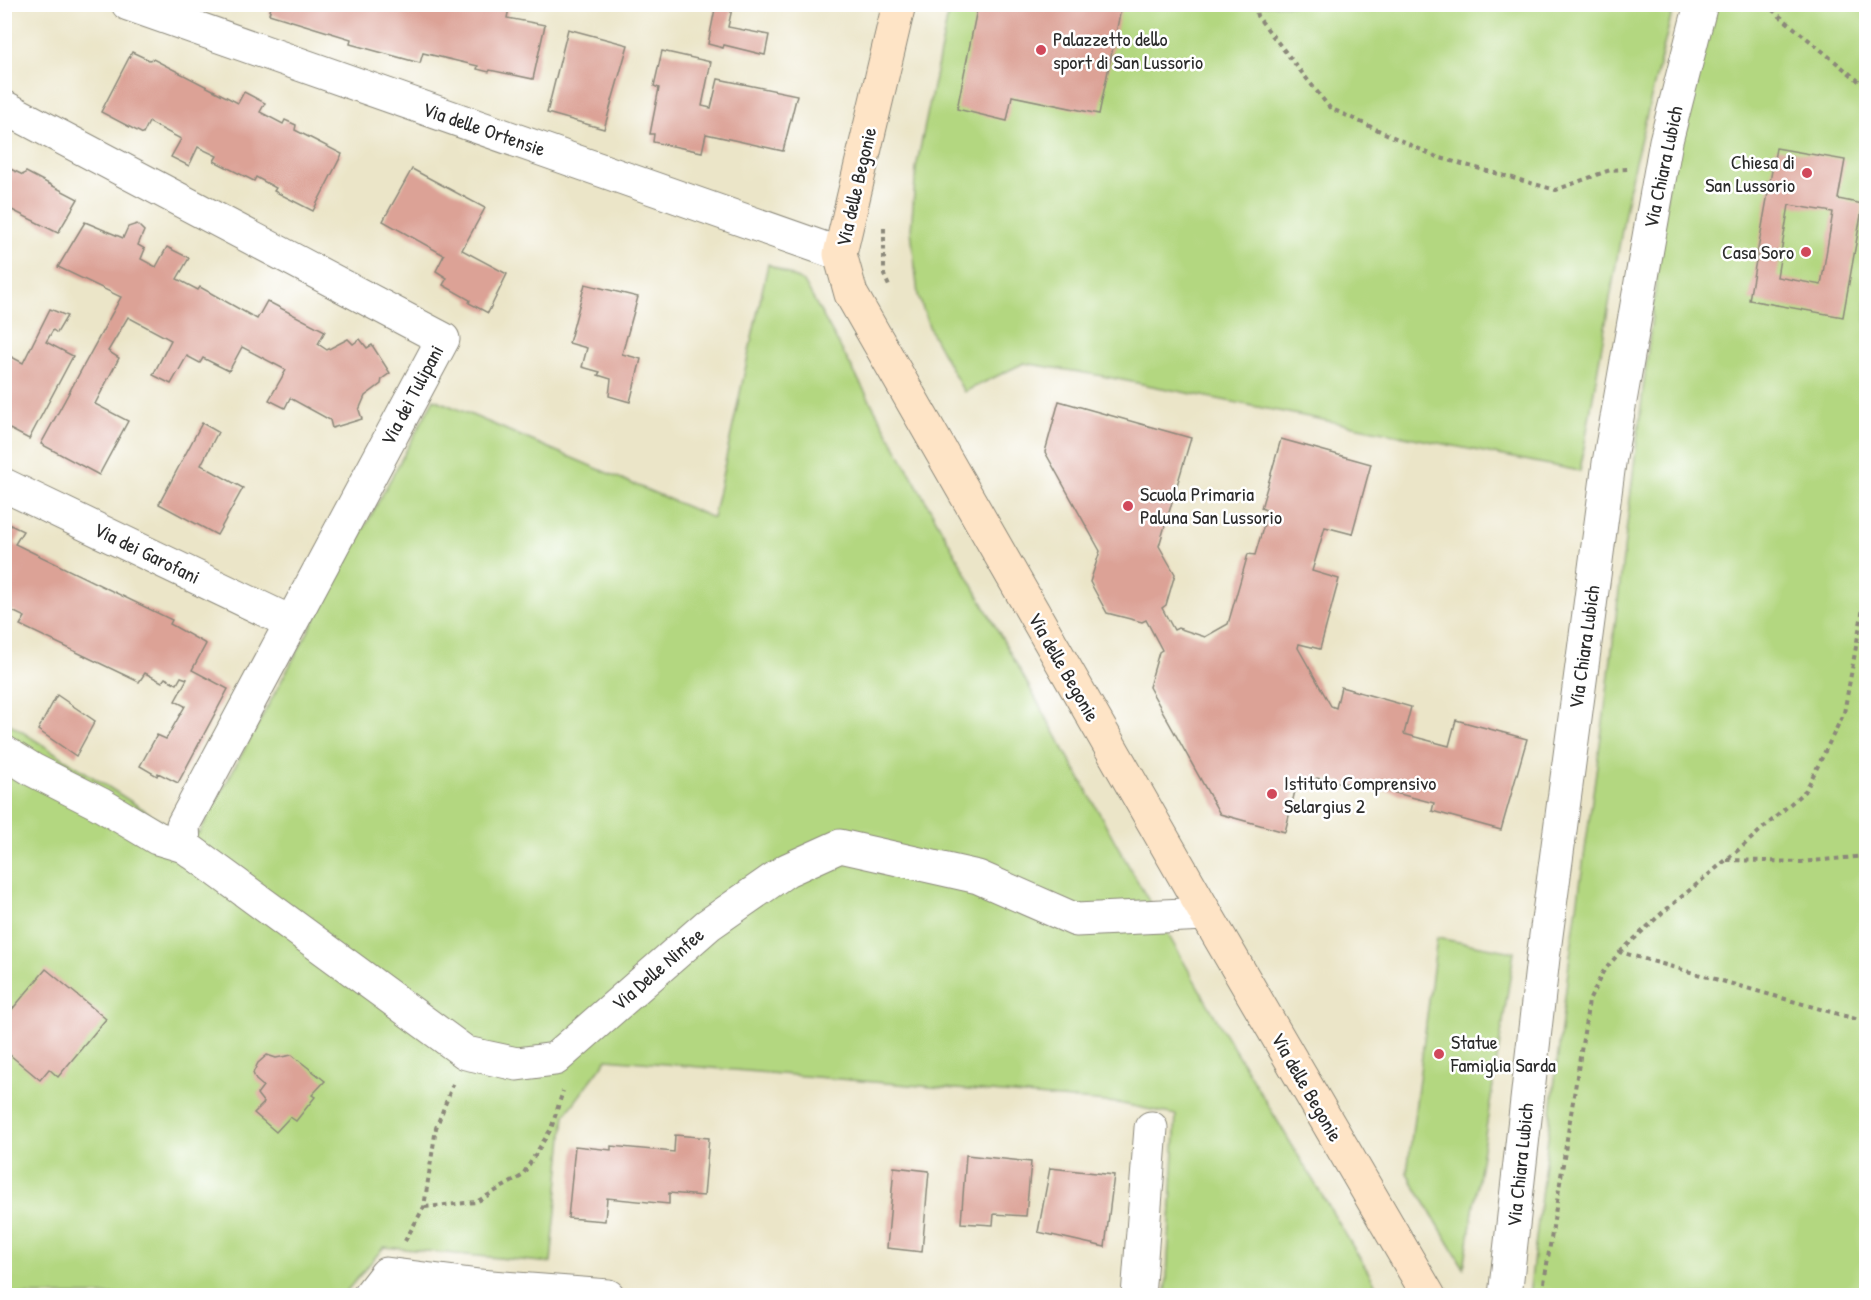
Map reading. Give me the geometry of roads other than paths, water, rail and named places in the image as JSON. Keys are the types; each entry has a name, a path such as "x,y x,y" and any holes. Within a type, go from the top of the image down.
{"street":[{"name":"Via delle Ortensie","path":"128,4 840,254"},
{"name":"Via delle Begonie","path":"898,4 840,254 851,294 1206,915 1429,1296"},
{"name":"Via Chiara Lubich","path":"1505,1296 1543,958 1607,475 1661,166 1701,4"},
{"name":"Via dei Tulipani","path":"4,107 443,339 290,622 183,835"},
{"name":"Via dei Garofani","path":"4,485 290,622"},
{"path":"4,752 33,770 100,804 156,838 183,835"},
{"name":"Via Delle Ninfee","path":"183,835 466,1053 517,1064 555,1059 708,925 787,870 840,846 978,877 1076,920 1206,915"},
{"path":"1138,1296 1151,1128"},
{"path":"378,1285 608,1296"}],"place":[{"name":"Palazzetto dello sport di San Lussorio","path":"1041,50"},
{"name":"Chiesa di San Lussorio","path":"1807,173"},
{"name":"Casa Soro","path":"1806,252"},
{"name":"Scuola Primaria Paluna San Lussorio","path":"1128,506"},
{"name":"Istituto Comprensivo Selargius 2","path":"1272,794"},
{"name":"Statue Famiglia Sarda","path":"1439,1054"}]}
